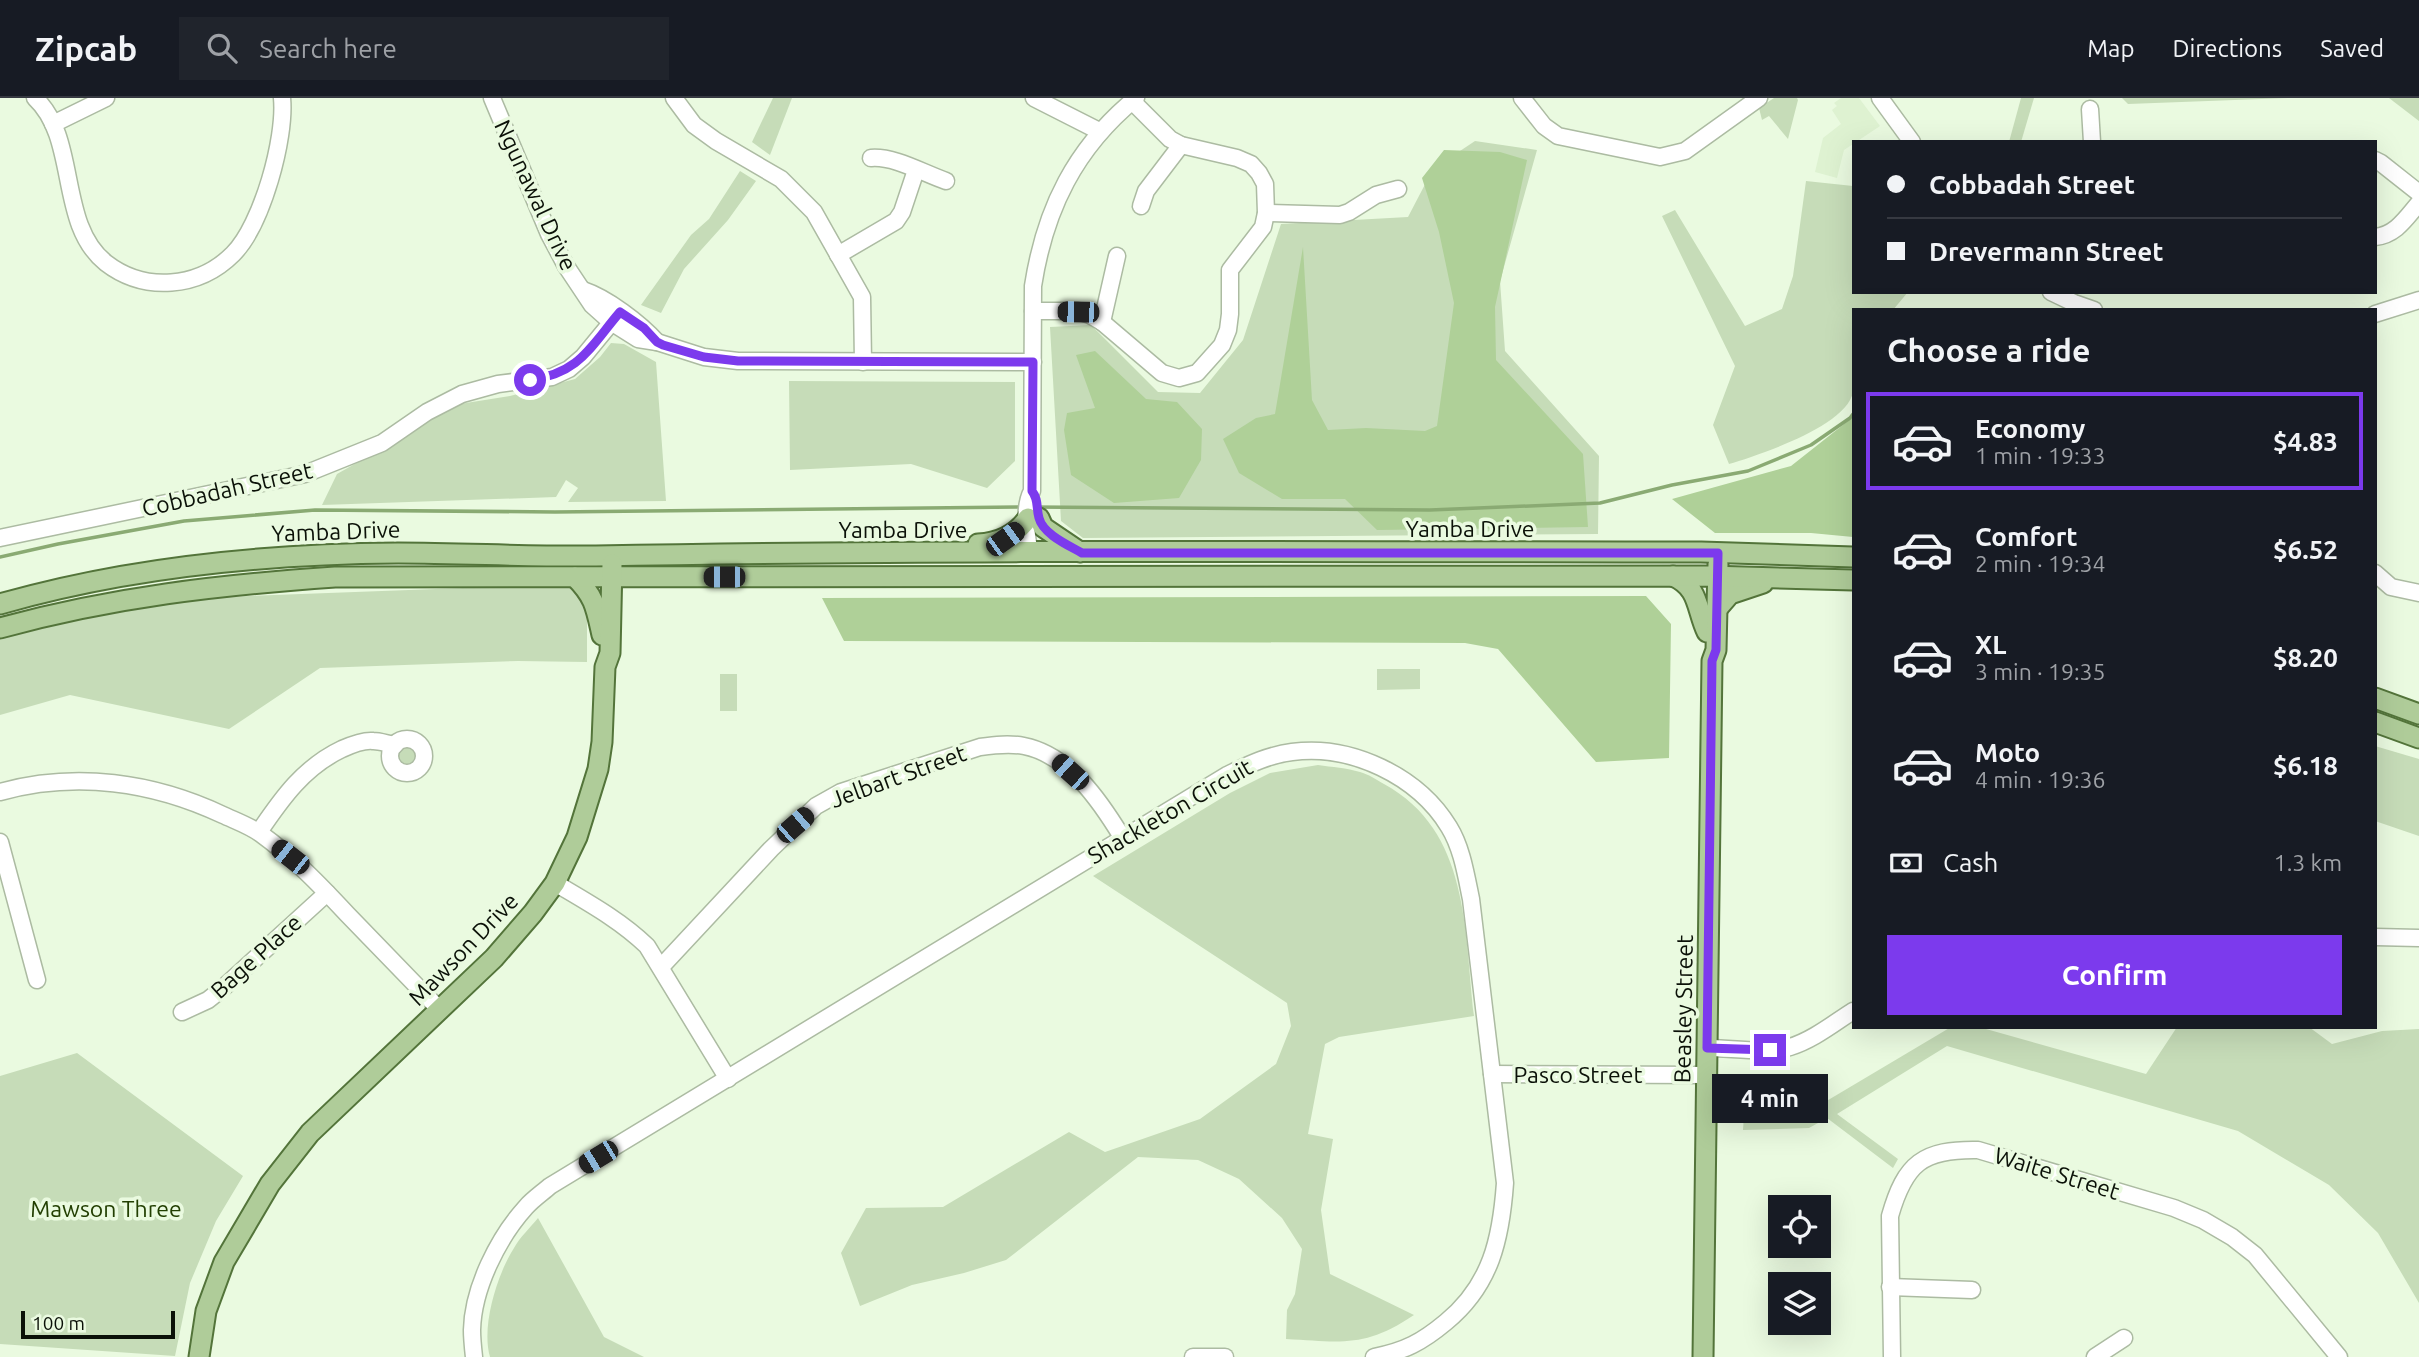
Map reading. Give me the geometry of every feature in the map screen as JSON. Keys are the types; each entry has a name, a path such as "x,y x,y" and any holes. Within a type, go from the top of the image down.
{"main road":[{"path":"947,554 970,545 991,544 1005,539 1033,518 1053,535 1082,553"},
{"name":"Yamba Drive","path":"0,604 121,576 259,558 401,553 607,556 1714,553 1852,557"},
{"path":"1713,576 1714,553"},
{"path":"1011,576 1026,568 1034,555 1048,568 1081,569 1115,576"},
{"path":"607,556 608,577"},
{"path":"575,576 590,593 596,605 602,635"},
{"path":"1673,576 1682,580 1695,594 1707,632"},
{"name":"Beasley Street","path":"1703,1357 1712,661 1716,650 1717,608 1713,576"},
{"name":"Beasley Street","path":"1712,661 1707,650 1707,632 1713,576"},
{"name":"Yamba Drive","path":"0,628 121,600 249,583 335,577 1792,577"},
{"name":"Mawson Drive","path":"199,1357 205,1319 224,1262 270,1184 310,1133 494,958 533,914 555,883 577,837 598,769 606,667 610,653 612,604 608,577"},
{"name":"Mawson Drive","path":"606,667 601,653 608,577"},
{"path":"612,604 634,588 667,585 687,577"},
{"path":"1717,608 1730,594 1754,585 1792,577 1852,580"},
{"path":"2377,699 2419,714"},
{"path":"2377,723 2419,738"},
{"name":"Mawson Drive","path":"209,1357 220,1304 253,1213"}],"street":[{"path":"35,98 53,124 76,216 91,245 106,262 143,280 164,284 202,276 234,253 247,236 278,152 282,98"},
{"path":"53,124 106,98"},
{"name":"Ngunawal Drive","path":"492,98 549,234 592,305 660,343 704,357 738,361 863,362"},
{"path":"674,98 694,125 781,179 814,212 862,297 863,362 1033,362"},
{"path":"1034,98 1098,131"},
{"path":"1522,98 1544,125 1559,136 1660,158 1685,151 1759,98"},
{"path":"1880,98 1911,140"},
{"path":"1033,311 1078,312 1090,315 1162,373 1179,378 1197,373 1222,345 1228,330 1230,270 1263,227 1266,213 1265,184 1259,173 1251,164 1237,158 1181,145 1170,139 1134,99 1098,131 1077,161 1047,225 1032,286 1032,491 1037,498 1028,541 1034,555"},
{"path":"2090,109 2092,140"},
{"path":"1141,206 1146,191 1181,145"},
{"path":"871,158 889,157 946,181"},
{"path":"2377,161 2419,192"},
{"path":"838,255 896,220 902,212 916,170"},
{"path":"1266,213 1340,215 1376,195 1398,189"},
{"path":"2377,237 2396,230 2419,203"},
{"path":"1102,322 1117,256"},
{"path":"2056,294 2089,308"},
{"path":"2377,313 2419,300"},
{"name":"Cobbadah Street","path":"0,538 304,474 382,443 427,412 462,394 498,384 551,377 569,369 583,357 615,317"},
{"path":"2377,575 2391,587 2419,593"},
{"path":"259,832 283,797 302,776 326,757 372,740 395,745"},
{"name":"Jelbart Street","path":"661,967 771,849 816,806 851,788 980,747 1001,744 1023,746 1060,762 1103,806 1122,837"},
{"name":"Shackleton Circuit","path":"474,1357 472,1329 477,1298 490,1264 508,1231 526,1206 550,1186 1227,775 1262,758 1293,752 1327,752 1361,758 1392,774 1427,799 1450,827 1464,862 1471,899 1505,1183 1502,1218 1495,1248 1482,1282 1464,1307 1413,1352 1374,1357"},
{"path":"0,792 34,783 120,783 155,790 200,804 259,832 305,869 440,1010"},
{"path":"0,842 37,980"},
{"path":"555,883 634,933 647,946 728,1079"},
{"name":"Bage Place","path":"182,1012 208,1000 223,988 327,893"},
{"path":"2377,937 2419,938"},
{"path":"1707,1048 1788,1048 1803,1042 1852,1012"},
{"name":"Pasco Street","path":"1492,1074 1707,1075"},
{"name":"Waite Street","path":"1892,1357 1889,1216 1904,1178 1917,1163 1933,1154 1956,1150 1979,1150 2174,1208 2222,1231 2263,1263 2339,1357"},
{"path":"1890,1287 1972,1290"},
{"path":"2095,1357 2124,1338"},
{"path":"1194,1357 1225,1357"}],"shaded area":[{"path":"1841,98 1859,98 1880,126 1859,140 1852,140 1852,145 1844,150 1837,178 1815,172 1823,138 1841,124 1832,110 1837,106 1834,103"}],"green space":[{"path":"773,98 792,98 770,155 752,142"},
{"path":"1774,98 1798,100 1788,139 1769,116 1762,120 1759,108"},
{"path":"2021,98 2034,98 2022,140 2010,140"},
{"path":"2122,98 2289,98 2128,104"},
{"path":"2389,98 2419,98 2419,121"},
{"path":"1475,141 1537,150 1500,281 1505,351 1599,456 1598,534 1083,538 1061,521 1050,327 1091,325 1158,392 1200,393 1243,340 1281,224 1408,217 1433,169"},
{"path":"1444,150 1500,152 1527,160 1495,307 1496,360 1583,454 1588,527 1377,530 1345,499 1282,499 1239,473 1223,439 1256,418 1275,414 1303,247 1312,400 1328,430 1366,428 1425,431 1437,426 1454,303 1439,232 1422,178"},
{"path":"740,171 756,181 728,220 684,269 661,313 641,305 691,235 709,219"},
{"path":"1806,181 1852,186 1852,294 1906,294 1895,308 1852,308 1852,394 1847,404 1835,416 1800,437 1729,464 1713,425 1735,366 1662,216 1675,210 1745,326 1782,309 1793,276"},
{"path":"611,343 624,344 656,362 666,501 568,502 578,488 566,480 556,497 322,505 337,474 392,443 447,406 510,396 575,379 600,357"},
{"path":"1095,351 1146,399 1177,402 1202,429 1201,460 1179,498 1114,503 1071,475 1064,430 1067,413 1095,408 1076,355"},
{"path":"789,381 1015,382 1015,461 987,488 911,464 790,470"},
{"path":"1852,418 1852,537 1811,533 1715,533 1672,499 1791,466"},
{"path":"568,584 587,599 587,662 518,661 320,668 229,729 70,695 0,715 0,634 167,599"},
{"path":"1646,596 1671,624 1669,758 1596,762 1498,649 1465,643 844,641 822,598"},
{"path":"1377,669 1420,669 1420,689 1377,690"},
{"path":"720,674 737,674 737,711 720,711"},
{"path":"404,745 412,745 419,752 419,760 412,767 404,767 397,760 397,752"},
{"path":"2377,747 2419,759 2419,836 2377,822"},
{"path":"1318,765 1366,774 1412,804 1433,828 1448,855 1458,885 1464,917 1474,1016 1339,1037 1325,1044 1308,1134 1333,1139 1321,1210 1330,1274 1414,1315 1397,1326 1367,1338 1338,1341 1286,1339 1287,1310 1295,1294 1302,1249 1282,1218 1239,1179 1198,1160 1138,1157 1006,1260 912,1285 860,1306 841,1253 866,1208 943,1207 1069,1132 1105,1152 1200,1119 1276,1064 1291,1026 1287,1003 1093,876 1230,793 1270,773"},
{"path":"1948,1029 1986,1029 2146,1074 2176,1029 2312,1029 2332,1044 2382,1031 2419,1029 2419,1303 2378,1233 2329,1185 2238,1131 1947,1046 1837,1114 1898,1159 1893,1168 1827,1118 1809,1128 1743,1130 1744,1115 1803,1115"},
{"name":"Mawson Three","path":"77,1053 243,1176 216,1221 190,1283 175,1356 0,1344 0,1076"},
{"path":"538,1218 604,1337 644,1357 490,1357 489,1316 497,1286 516,1244"}],"waterway":[{"path":"1031,507 1430,510 1600,503 1672,485 1748,471 1811,445 1852,415"},
{"path":"0,557 184,521 315,510 555,512 1024,507"}],"route":[{"path":"530,380 551,377 569,369 583,357 620,312 644,328 657,342 704,357 773,362 1033,362 1032,491 1037,498 1038,518 1043,527 1053,535 1082,553 1718,553 1716,650 1712,661 1707,1048 1770,1050"}]}
